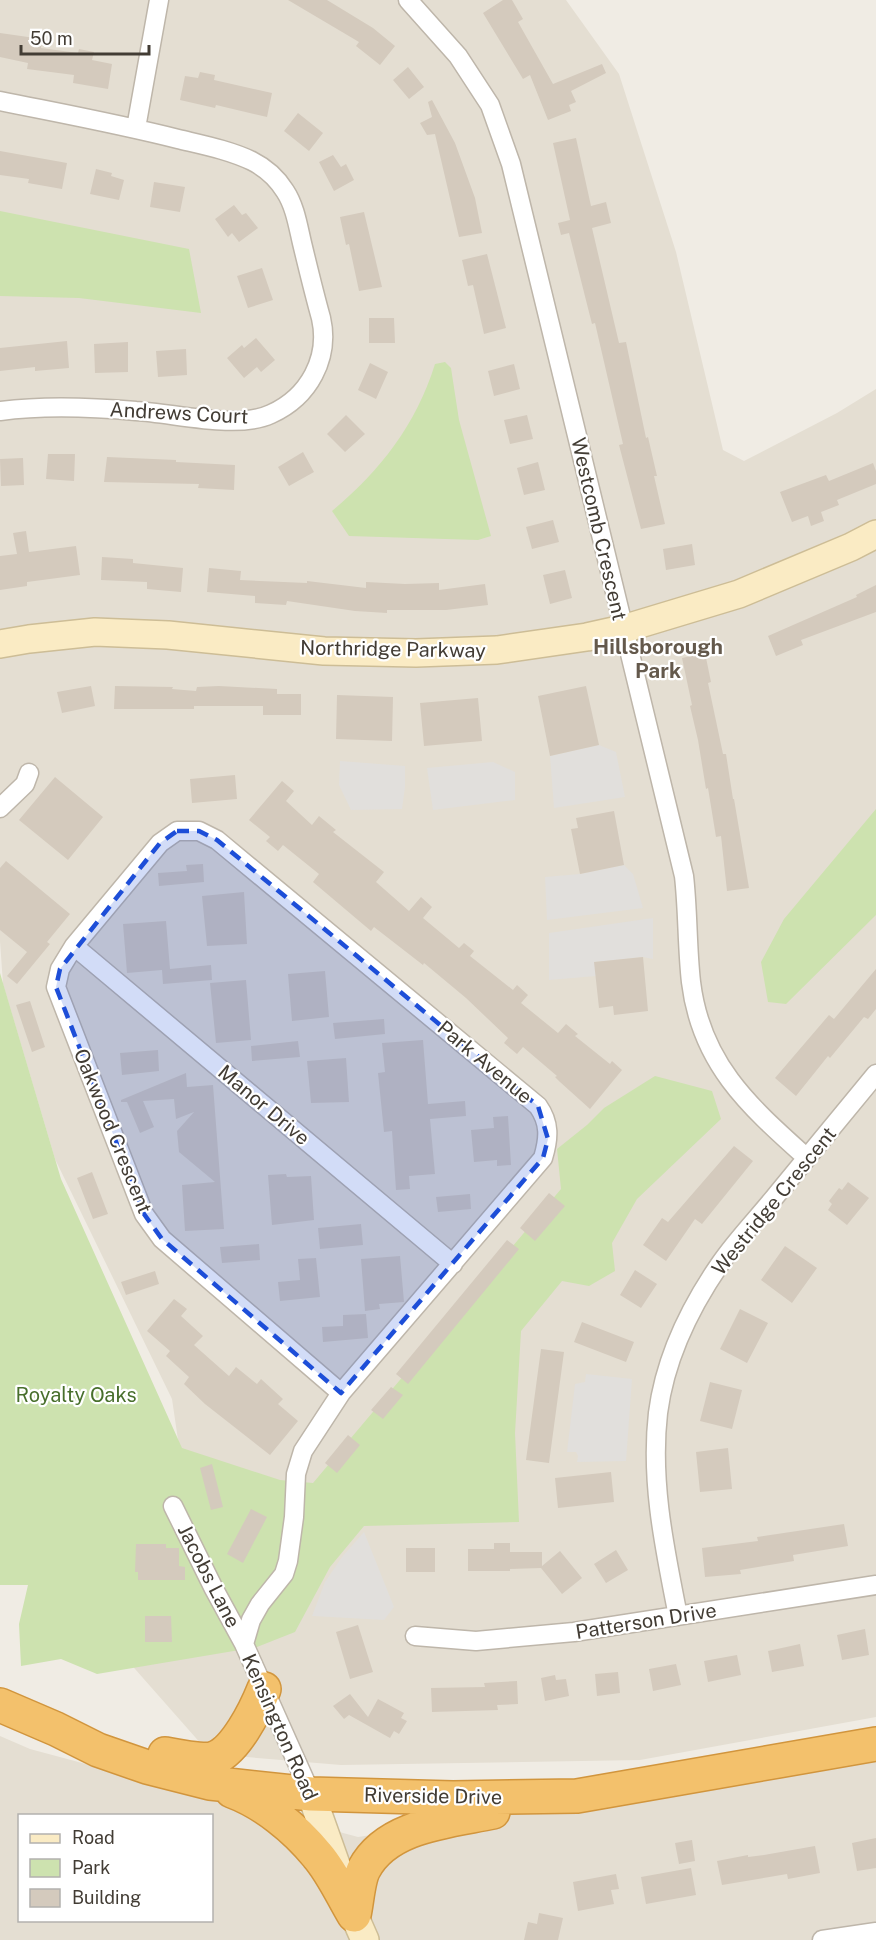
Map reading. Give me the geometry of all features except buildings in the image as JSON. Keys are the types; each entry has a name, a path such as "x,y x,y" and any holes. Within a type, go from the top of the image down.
{"highway":[{"path":"56,1729 177,1757 212,1759 235,1741 254,1713 264,1689"},
{"name":"Riverside Drive","path":"0,1705 123,1759 210,1783 311,1794 453,1798 577,1796 876,1744"},
{"path":"210,1783 249,1797 288,1825 318,1856 360,1927"},
{"path":"360,1927 364,1870 380,1848 417,1827 577,1796"}],"street":[{"path":"136,128 159,0"},
{"name":"Westcomb Crescent","path":"408,0 458,56 490,105 511,164 684,876 688,910 687,942 691,985 702,1032 731,1083 762,1118 807,1158"},
{"name":"Andrews Court","path":"0,101 136,128 226,151 252,161 272,174 286,193 297,222 323,328 322,349 316,373 307,388 291,404 270,415 250,420 218,420 98,409 32,408 0,411"},
{"name":"Northridge Parkway","path":"0,644 95,632 168,635 324,651 416,653 497,650 586,637 623,629 739,594 851,547 876,534"},
{"path":"0,808 25,784 29,773"},
{"name":"Oakwood Crescent","path":"177,831 160,843 75,946 60,969 56,987 144,1214 162,1239 341,1393"},
{"name":"Park Avenue","path":"177,831 199,831 217,840 538,1106 544,1114 548,1139 543,1158 341,1393 303,1451 296,1474 294,1517"},
{"name":"Manor Drive","path":"75,946 453,1264"},
{"name":"Westridge Crescent","path":"678,1616 658,1505 656,1472 658,1414 670,1360 682,1327 721,1263 876,1074"},
{"name":"Jacobs Lane","path":"174,1506 214,1589 244,1644"},
{"name":"Kensington Road","path":"294,1517 284,1574 260,1604 251,1620 244,1644 311,1794 360,1927"},
{"name":"Patterson Drive","path":"415,1635 476,1641 525,1637 876,1585"},
{"path":"822,1940 876,1932"}],"highlighted area":[{"path":"177,831 199,831 217,840 538,1106 548,1139 543,1158 341,1393 162,1239 144,1214 56,987 60,969 160,843"}],"shaded area":[{"path":"0,0 566,0 619,74 676,252 723,450 744,461 837,413 876,389 876,1717 640,1760 341,1765 210,1754 98,1627 191,1528 172,1399 55,1159 3,984 0,941"},
{"path":"599,745 616,752 625,797 554,808 550,756"},
{"path":"340,761 405,766 402,809 351,810 339,785"},
{"path":"493,762 515,772 515,800 433,810 427,768"},
{"path":"624,865 633,874 643,908 547,920 545,877 580,874"},
{"path":"653,918 653,959 643,957 595,962 596,976 549,980 549,933"},
{"path":"586,1374 632,1379 626,1461 577,1462 576,1452 567,1452 575,1384 585,1382"},
{"path":"364,1532 394,1607 384,1620 312,1616 325,1582 342,1557"},
{"path":"0,1736 30,1749 358,1837 876,1761 876,1940 0,1940"}],"green space":[{"path":"0,211 189,249 201,313 79,298 0,296"},
{"path":"445,362 451,368 459,420 491,536 478,540 349,536 332,511 381,463 407,427 418,407 435,364"},
{"path":"876,809 876,915 786,1004 768,1002 761,962 784,919"},
{"name":"Royalty Oaks","path":"0,973 61,1179 182,1448 280,1480 313,1483 561,1189 557,1149 604,1108 655,1076 712,1091 721,1119 637,1199 612,1243 615,1271 589,1286 562,1281 521,1331 515,1433 519,1522 364,1526 330,1567 295,1632 257,1647 97,1674 61,1659 21,1666 19,1624 28,1585 0,1585"}],"district":[{"name":"Hillsborough Park","path":"658,658"}]}
